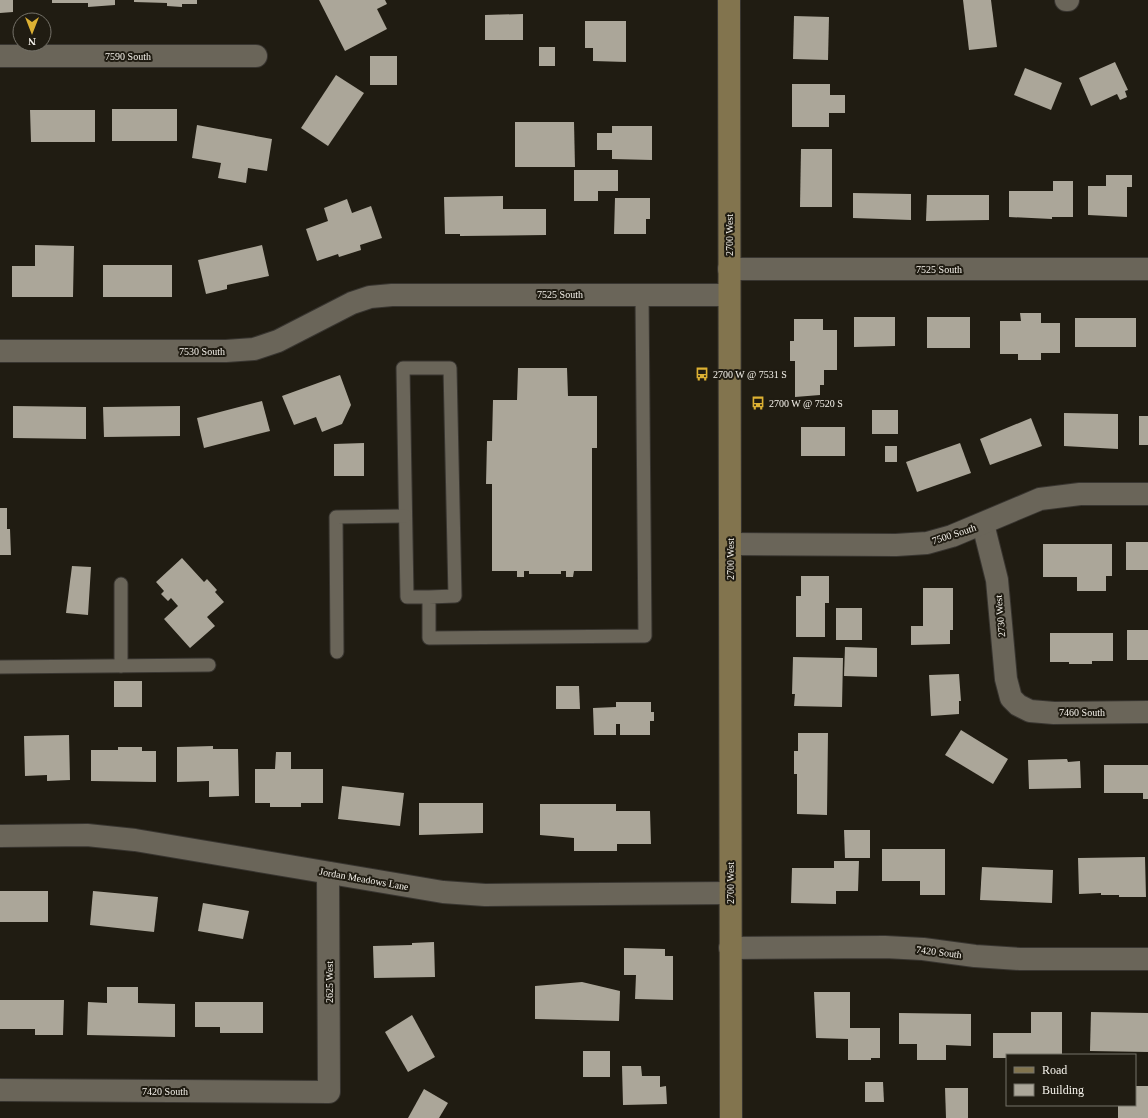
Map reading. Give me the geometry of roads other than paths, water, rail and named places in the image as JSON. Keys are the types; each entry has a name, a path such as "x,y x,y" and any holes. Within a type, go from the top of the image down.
{"main road":[{"name":"2700 West","path":"729,0 730,1118"}],"street":[{"name":"7590 South","path":"0,56 256,56"},
{"name":"7525 South","path":"729,269 1148,269"},
{"name":"7525 South","path":"392,294 729,294"},
{"name":"7530 South","path":"0,351 226,351 254,349 278,341 352,303 370,297 392,294"},
{"name":"7500 South","path":"730,544 896,545 927,543 952,536 983,524 1040,499 1080,494 1148,494"},
{"name":"2730 West","path":"983,524 997,580 1006,679 1011,698 1018,705"},
{"name":"7460 South","path":"1018,705 1030,711 1054,713 1148,712"},
{"name":"Jordan Meadows Lane","path":"0,836 87,835 135,840 443,892 485,895 730,892"},
{"name":"2625 West","path":"328,873 329,1092"},
{"name":"7420 South","path":"730,948 885,947 1012,958 1148,958"},
{"name":"7420 South","path":"0,1090 329,1092"}],"lane":[{"path":"429,597 429,638 645,636 642,294"},
{"path":"403,368 450,368 454,596 429,597 407,597 403,368"},
{"path":"337,652 336,517 405,516"},
{"path":"121,584 121,666"},
{"path":"0,667 209,665"}],"place":[{"name":"2700 W @ 7531 S","path":"702,374"},
{"name":"2700 W @ 7520 S","path":"758,403"}]}
